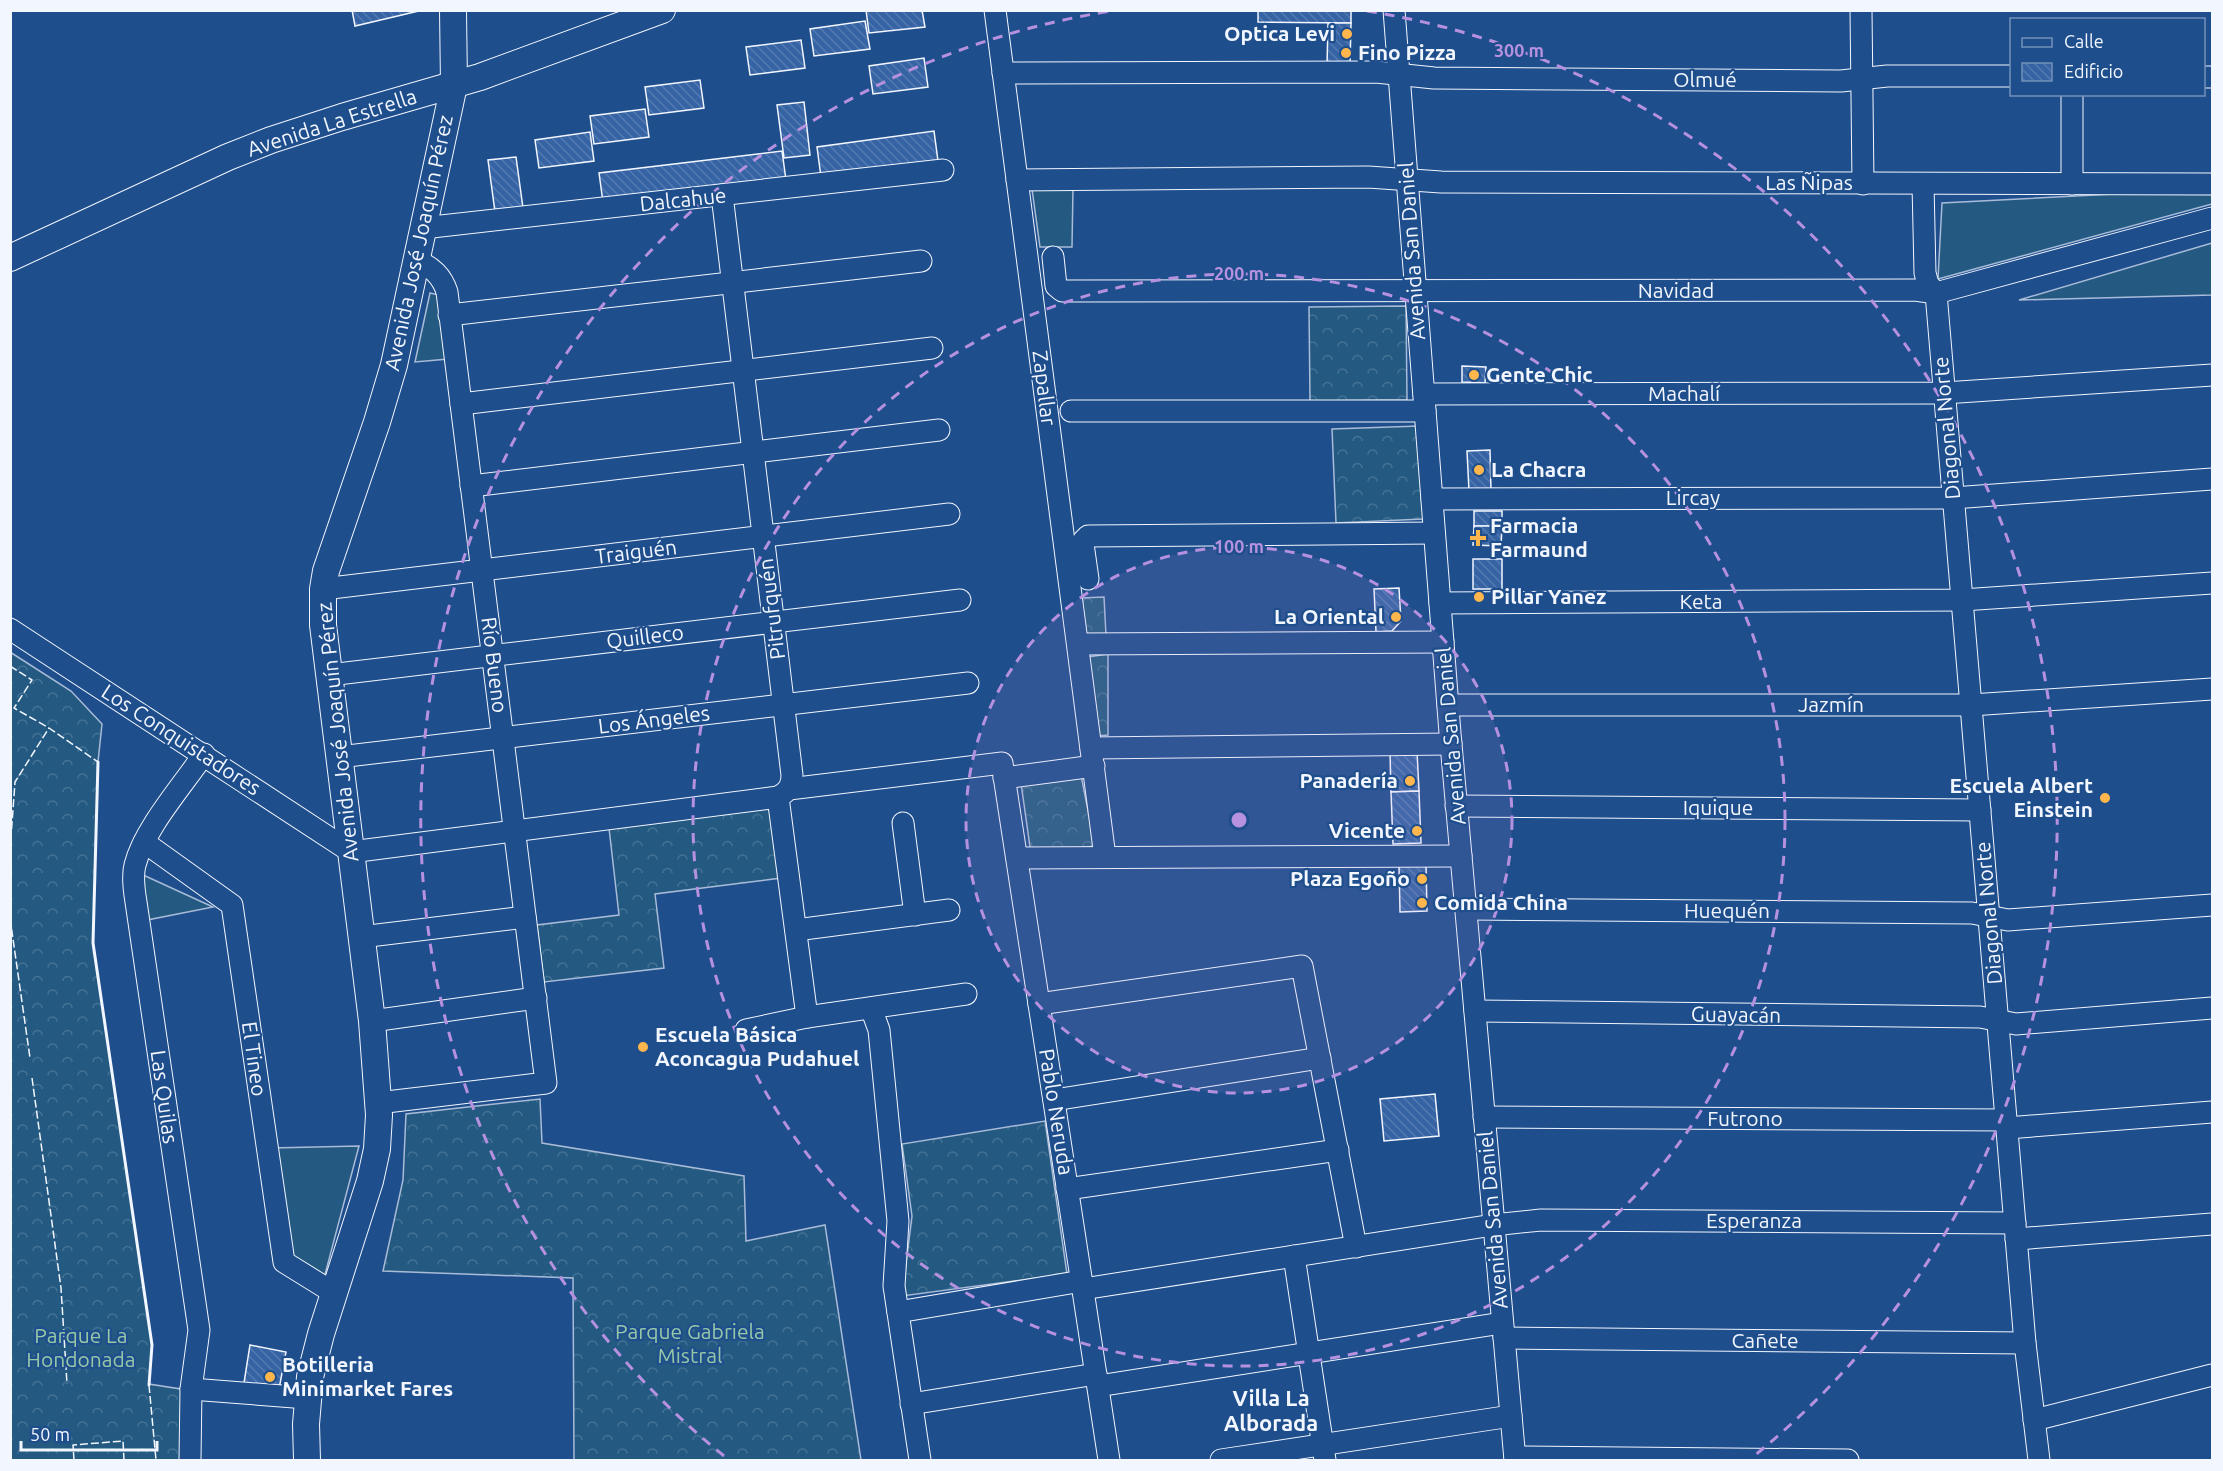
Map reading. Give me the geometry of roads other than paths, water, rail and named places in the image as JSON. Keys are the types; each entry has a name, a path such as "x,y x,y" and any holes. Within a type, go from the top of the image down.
{"main road":[{"name":"Avenida José Joaquín Pérez","path":"307,1461 307,1398 315,1355 370,1181 377,1149 378,1103 372,1021 323,624 323,589 329,561 385,396 416,260 454,85 453,10"},
{"name":"Avenida La Estrella","path":"10,258 228,157 271,140 454,85 662,10"}],"street":[{"name":"Zapallar","path":"995,10 1105,857"},
{"name":"Avenida San Daniel","path":"1394,10 1456,806 1515,1459"},
{"path":"1861,10 1863,184"},
{"name":"Olmué","path":"1003,73 1376,72 1434,78 1829,81 1887,76 2010,76"},
{"path":"2072,96 2072,184"},
{"name":"Dalcahue","path":"423,228 943,171"},
{"name":"Las Ñipas","path":"1017,180 1368,177 1452,182 2212,184"},
{"name":"Diagonal Norte","path":"1923,184 1925,273 1928,284 1936,293 2025,1343 2039,1461"},
{"name":"Pitrufquén","path":"722,195 792,775 784,793 796,930 807,1017"},
{"path":"1936,293 2212,218"},
{"name":"Navidad","path":"1053,257 1056,286 1062,291 1915,290 1936,293"},
{"name":"Río Bueno","path":"378,1103 546,1083 447,292 441,278 416,260"},
{"path":"449,315 921,261"},
{"path":"461,404 932,348"},
{"name":"Machalí","path":"1071,411 1944,393 2212,375"},
{"path":"471,486 939,430"},
{"name":"Lircay","path":"1432,499 1953,498 2212,479"},
{"name":"Traiguén","path":"323,589 949,514"},
{"path":"1088,579 1083,541 1088,536 1434,533"},
{"name":"Keta","path":"1440,603 1962,600 2212,582"},
{"name":"Quilleco","path":"329,675 960,600"},
{"name":"Los Conquistadores","path":"10,628 351,852"},
{"path":"1078,644 1443,642"},
{"name":"Los Ángeles","path":"339,757 968,683"},
{"name":"Jazmín","path":"1448,705 1971,705 2212,689"},
{"path":"351,852 784,793 1003,771 1092,757 1451,744"},
{"name":"Las Quilas","path":"190,1461 191,1389 199,1330 134,887 135,864 144,842 204,754"},
{"name":"Pablo Neruda","path":"1003,771 1109,1461"},
{"name":"Iquique","path":"1456,806 1980,810"},
{"path":"903,823 915,915"},
{"name":"El Tineo","path":"144,842 232,905 284,1262 334,1293"},
{"path":"1017,858 1461,856"},
{"name":"Huequén","path":"1466,909 1960,913 2008,920 2212,905"},
{"path":"796,930 949,910"},
{"path":"361,937 525,917"},
{"path":"1039,1004 1302,966 1356,1247"},
{"path":"746,1030 807,1017 966,994"},
{"path":"372,1021 536,998"},
{"path":"871,1008 879,1030 898,1221 894,1286 920,1461"},
{"name":"Guayacán","path":"1474,1011 1980,1017 2016,1024 2212,1008"},
{"path":"1054,1100 1320,1058"},
{"name":"Futrono","path":"1484,1117 2007,1124 2212,1112"},
{"path":"1067,1189 1338,1150"},
{"name":"Esperanza","path":"898,1312 1356,1247 1493,1225 1541,1220 2016,1231 2212,1224"},
{"path":"1294,1256 1324,1453"},
{"name":"Cañete","path":"911,1404 1308,1353 1503,1331 2025,1343"},
{"path":"2034,1420 2212,1375"},
{"path":"191,1389 307,1398"},
{"path":"1221,1461 1324,1453 1511,1416"},
{"path":"1515,1459 1848,1461"}],"place":[{"name":"Optica Levi","path":"1347,34"},
{"name":"Fino Pizza","path":"1346,53"},
{"name":"Gente Chic","path":"1474,375"},
{"name":"La Chacra","path":"1479,470"},
{"name":"Farmacia Farmaund","path":"1478,538"},
{"name":"Pillar Yanez","path":"1479,597"},
{"name":"La Oriental","path":"1396,617"},
{"name":"Panadería","path":"1410,781"},
{"name":"Escuela Albert Einstein","path":"2105,798"},
{"name":"Vicente","path":"1417,831"},
{"name":"Plaza Egoño","path":"1422,879"},
{"name":"Comida China","path":"1422,903"},
{"name":"Escuela Básica Aconcagua Pudahuel","path":"643,1047"},
{"name":"Botilleria Minimarket Fares","path":"270,1377"}],"district":[{"name":"Villa La Alborada","path":"1271,1410"}],"park label":[{"name":"Parque Gabriela Mistral","path":"690,1344"},
{"name":"Parque La Hondonada","path":"81,1348"}]}
